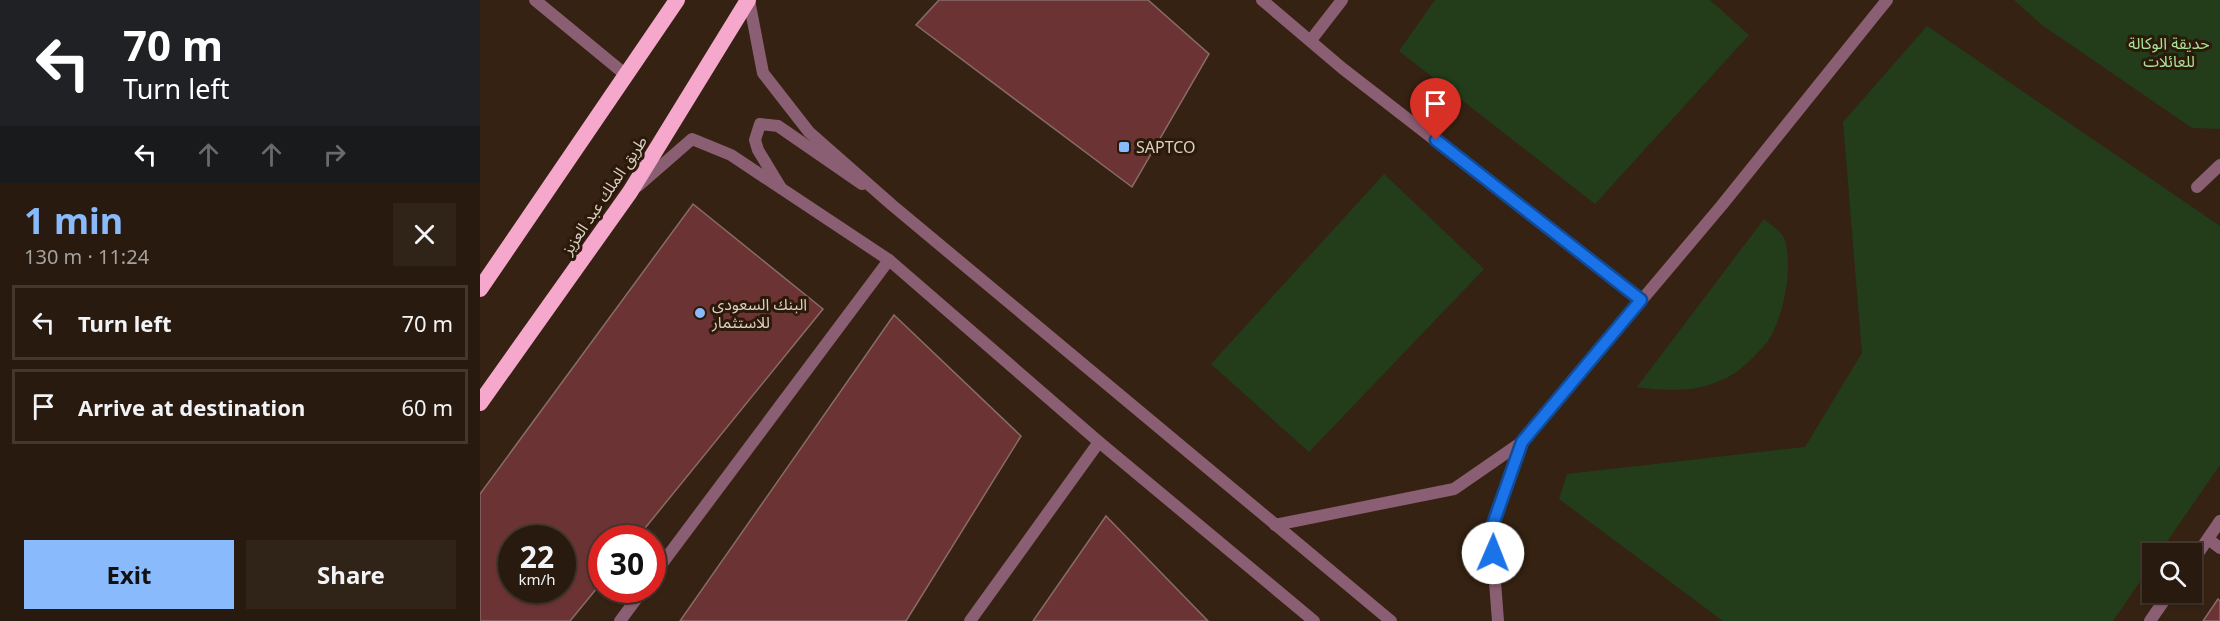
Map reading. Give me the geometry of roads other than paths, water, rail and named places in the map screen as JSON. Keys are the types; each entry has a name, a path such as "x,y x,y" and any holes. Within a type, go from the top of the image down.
{"highway":[{"path":"480,289 677,0"},
{"name":"طريق الملك عبد العزيز","path":"480,403 630,192 748,0"}],"street":[{"path":"535,0 626,75"},
{"path":"748,0 763,73 809,132 892,205 1391,621"},
{"path":"1262,0 1352,75 1641,300"},
{"path":"1311,40 1342,0"},
{"path":"1275,525 1454,489 1522,442 1729,195 1887,0"},
{"path":"781,188 758,150 755,140 760,124 778,126 892,205"},
{"path":"630,192 692,140 731,155 889,260 1099,442 1314,621"},
{"path":"2197,187 2220,165"},
{"path":"666,558 889,260"},
{"path":"970,621 1099,442"},
{"path":"1498,621 1491,530 1522,442"},
{"path":"2202,548 2220,521"},
{"path":"2208,539 2220,548"},
{"path":"620,621 633,603"},
{"path":"2150,621 2162,603"}],"place":[{"name":"SAPTCO","path":"1124,147"},
{"name":"البنك السعودي للاستثمار","path":"700,313"}],"park label":[{"name":"حديقة الوكالة للعائلات","path":"2169,52"}]}
